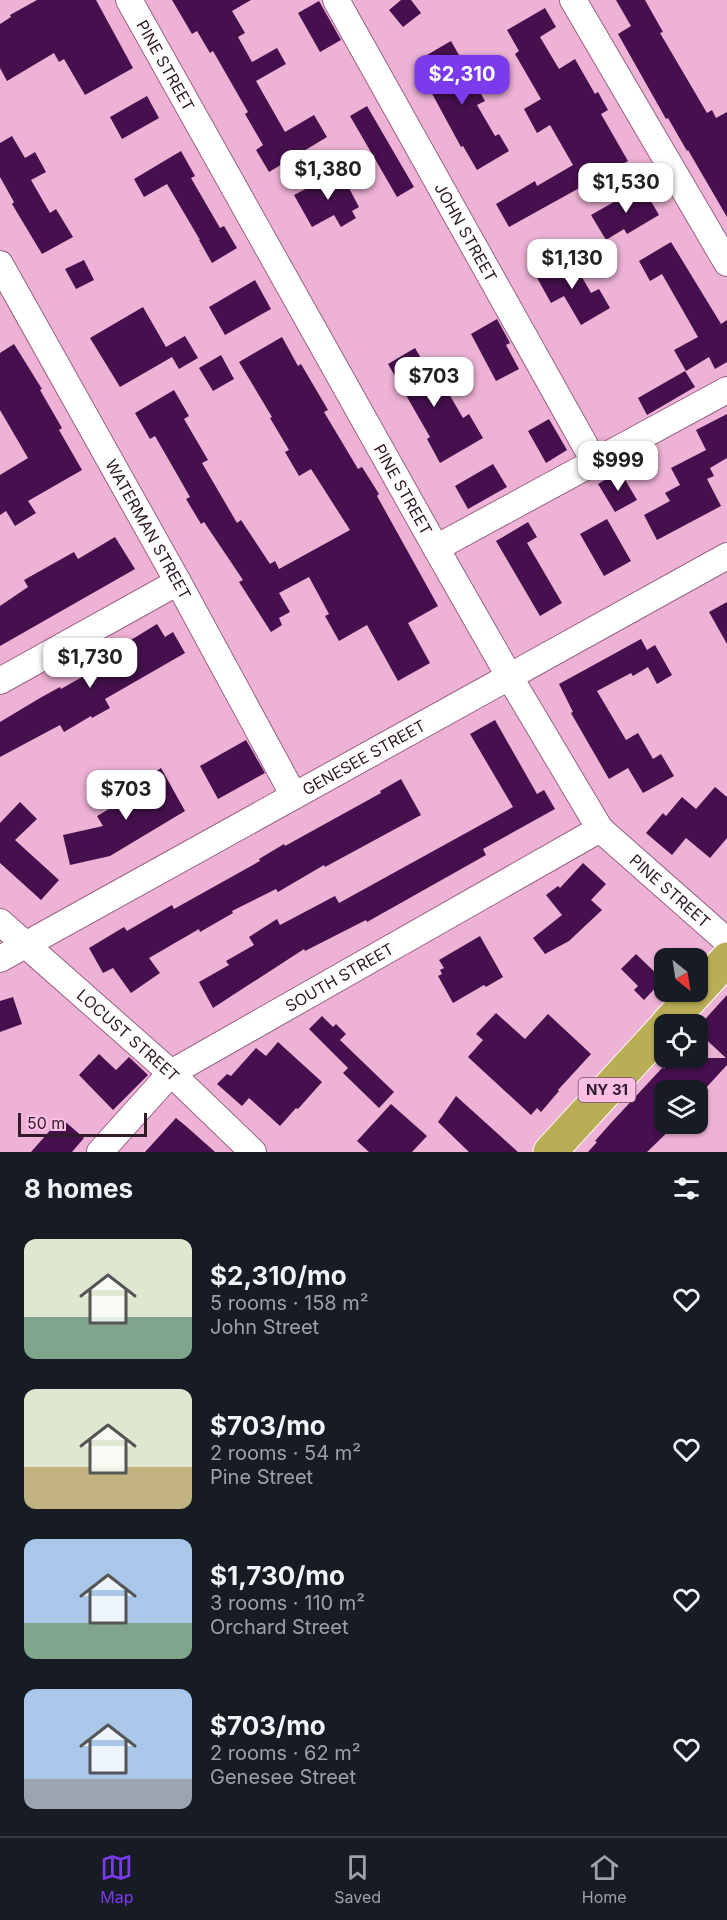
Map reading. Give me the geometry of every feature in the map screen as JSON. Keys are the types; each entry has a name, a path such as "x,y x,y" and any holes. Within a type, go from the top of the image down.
{"highway":[{"name":"NY 31","path":"708,979 727,959"},
{"name":"NY 31","path":"677,1014 687,1002"},
{"name":"NY 31","path":"550,1152 654,1039"}],"street":[{"name":"PINE STREET","path":"129,0 436,548 600,829 727,941"},
{"name":"JOHN STREET","path":"336,0 595,463"},
{"path":"573,0 727,263"},
{"name":"WATERMAN STREET","path":"0,264 178,582 294,796"},
{"path":"436,548 727,390"},
{"name":"GENESEE STREET","path":"0,959 727,556"},
{"path":"0,681 178,582"},
{"name":"SOUTH STREET","path":"100,1152 171,1073 600,829"},
{"name":"LOCUST STREET","path":"0,922 171,1073 253,1152"}],"building":[{"path":"37,0 96,0 133,68 85,95 64,59 59,62 54,53 7,81 0,68 0,24 11,17 10,15"},
{"path":"172,0 251,0 232,11 245,33 238,37 252,62 277,48 286,64 256,81 285,132 314,115 327,137 269,172 256,150 263,145 245,114 248,112 213,51 210,53 197,31 192,34"},
{"path":"401,0 411,0 421,13 403,27 389,10"},
{"path":"616,0 645,0 663,32 660,33 707,113 712,110 716,118 727,112 727,217 688,150 668,118 666,119 618,34 631,26"},
{"path":"319,1 341,40 320,52 298,13"},
{"path":"545,8 556,27 540,37 559,69 575,59 595,94 598,92 608,110 601,114 628,161 509,227 496,204 535,181 537,186 573,165 550,125 537,133 524,109 541,99 515,54 519,51 507,30"},
{"path":"451,41 485,101 477,105 495,136 499,134 509,151 477,170 463,146 461,147 429,88 435,84 420,59"},
{"path":"147,96 159,118 122,139 110,117"},
{"path":"367,106 414,187 397,197 350,116"},
{"path":"12,136 25,158 35,152 46,172 31,180 50,213 56,209 73,237 42,254 12,204 14,202 0,177 0,143"},
{"path":"181,151 195,176 191,178 220,228 224,226 237,248 212,263 167,184 144,197 134,179"},
{"path":"340,171 359,207 352,211 356,218 341,227 334,215 312,227 294,195"},
{"path":"642,186 659,215 627,234 624,229 606,240 591,215"},
{"path":"671,242 721,324 727,320 727,362 715,369 709,357 686,371 674,350 698,337 662,274 650,281 639,261"},
{"path":"570,256 591,293 599,289 610,308 581,325 564,296 551,303 536,276"},
{"path":"84,260 94,280 76,289 65,269"},
{"path":"255,280 271,309 225,335 209,307"},
{"path":"143,307 166,347 185,336 198,358 179,369 172,357 120,387 90,338"},
{"path":"497,319 510,343 506,345 519,369 496,381 471,334"},
{"path":"282,337 298,366 301,364 328,410 324,412 358,469 362,467 379,494 377,496 438,606 408,623 430,663 398,681 367,625 339,641 325,616 329,614 309,577 279,593 290,612 279,618 282,625 271,632 239,582 243,580 204,522 201,524 186,499 190,497 155,436 150,439 135,413 174,390 189,416 184,419 208,460 202,463 237,523 241,520 270,564 275,561 279,569 350,530 311,469 299,476 285,452 289,450 270,418 272,417 239,362"},
{"path":"14,344 42,389 40,390 62,428 59,430 82,470 28,501 36,513 15,526 6,511 0,515 0,475 28,458 0,410 0,353"},
{"path":"415,348 437,385 442,382 463,418 469,414 483,438 440,463 427,439 430,437 388,364"},
{"path":"221,355 234,379 213,391 199,368"},
{"path":"685,371 695,387 647,415 638,398"},
{"path":"727,414 727,458 710,468 714,476 707,479 721,506 657,540 644,515 670,501 665,493 680,485 671,468 706,450 696,430"},
{"path":"549,419 567,450 546,463 528,431"},
{"path":"493,464 507,487 468,509 455,486"},
{"path":"620,471 637,500 615,512 598,484"},
{"path":"607,519 631,561 604,576 580,534"},
{"path":"528,522 537,537 527,543 562,603 540,616 496,541"},
{"path":"115,537 135,569 0,646 0,606 28,587 24,580 74,552 78,559"},
{"path":"727,602 727,644 709,612"},
{"path":"157,624 165,637 173,632 185,653 105,699 110,708 64,732 60,725 0,757 0,722 103,665 100,659"},
{"path":"641,639 647,650 655,645 672,675 657,684 648,667 633,676 631,673 597,691 626,740 638,733 653,759 661,754 674,776 643,793 628,768 609,779 571,713 573,712 559,684"},
{"path":"495,720 537,794 544,790 555,809 483,849 486,855 367,922 366,920 305,951 304,949 213,1008 199,982 229,965 226,961 254,945 249,937 277,919 280,925 335,896 339,903 513,807 470,734"},
{"path":"246,740 265,773 218,799 200,766"},
{"path":"161,768 185,811 110,856 70,865 63,835 103,826 97,816 144,789 140,781"},
{"path":"401,779 421,815 325,867 324,865 278,892 276,889 232,911 233,913 200,932 199,929 149,958 160,973 131,993 113,968 103,973 89,948 124,927 127,931 172,905 174,909 260,861 259,859 284,844 285,846 381,793 380,791"},
{"path":"715,787 727,797 727,838 710,858 686,838 672,855 646,833 663,813 666,816 682,797 696,809"},
{"path":"20,802 37,819 15,840 59,880 41,900 0,863 0,823"},
{"path":"583,863 606,884 591,900 602,910 569,941 545,954 533,938 562,915 546,895 558,886 560,888"},
{"path":"480,936 503,977 453,1003 438,976 442,974 440,970 444,968 439,960"},
{"path":"636,954 654,971 654,989 644,1000 634,990 638,986 621,969"},
{"path":"727,995 727,1065 708,1086 708,1080 654,1080 654,1134 666,1134 647,1152 588,1152 597,1142 595,1141 662,1068 708,1068 708,1058 726,1058 708,1041 708,1016"},
{"path":"13,997 22,1024 0,1032 0,1001"},
{"path":"496,1013 525,1039 548,1014 591,1054 541,1112 537,1108 531,1115 468,1057 483,1040 476,1034"},
{"path":"322,1016 333,1027 336,1024 346,1034 340,1040 394,1092 379,1108 343,1073 348,1068 309,1029"},
{"path":"278,1042 322,1082 280,1126 249,1098 242,1106 217,1084 227,1074 231,1076 256,1048 266,1056"},
{"path":"99,1054 116,1070 129,1057 148,1075 113,1110 79,1075"},
{"path":"456,1096 518,1152 469,1152 438,1122"},
{"path":"391,1104 427,1136 412,1152 369,1152 357,1141"},
{"path":"61,1118 84,1138 72,1152 31,1152"},
{"path":"176,1118 187,1127 215,1152 145,1152"}]}
